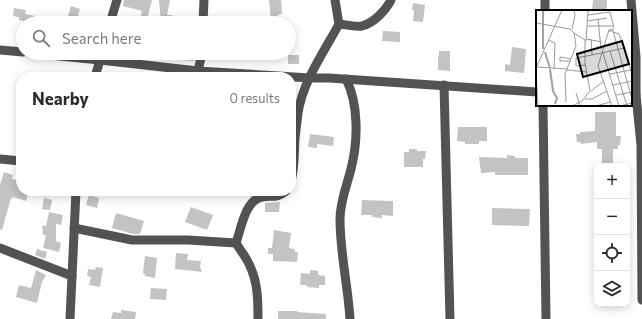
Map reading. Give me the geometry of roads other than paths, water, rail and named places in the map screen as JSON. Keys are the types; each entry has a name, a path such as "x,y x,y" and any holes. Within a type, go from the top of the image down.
{"street":[{"path":"112,16 117,0"},
{"path":"203,16 204,0"},
{"path":"296,129 302,96 310,78 340,24 335,0"},
{"path":"340,24 356,26 368,24 384,10 391,0"},
{"path":"630,0 631,10"},
{"path":"632,19 636,57 634,95 641,145 642,300"},
{"path":"0,50 16,51"},
{"path":"97,72 100,60"},
{"path":"127,60 214,72"},
{"path":"198,71 200,60"},
{"path":"296,77 444,85 536,92"},
{"path":"346,79 350,87 356,110 356,142 352,167 340,209 342,249 350,319"},
{"path":"444,85 450,319"},
{"path":"543,106 546,319"},
{"path":"0,159 16,161"},
{"path":"70,319 76,196"},
{"path":"236,244 248,207 255,200 261,197 278,196"},
{"path":"74,228 132,240 188,240 236,244"},
{"path":"236,244 249,264 256,280 258,295 258,319"},
{"path":"0,248 72,276"}]}
